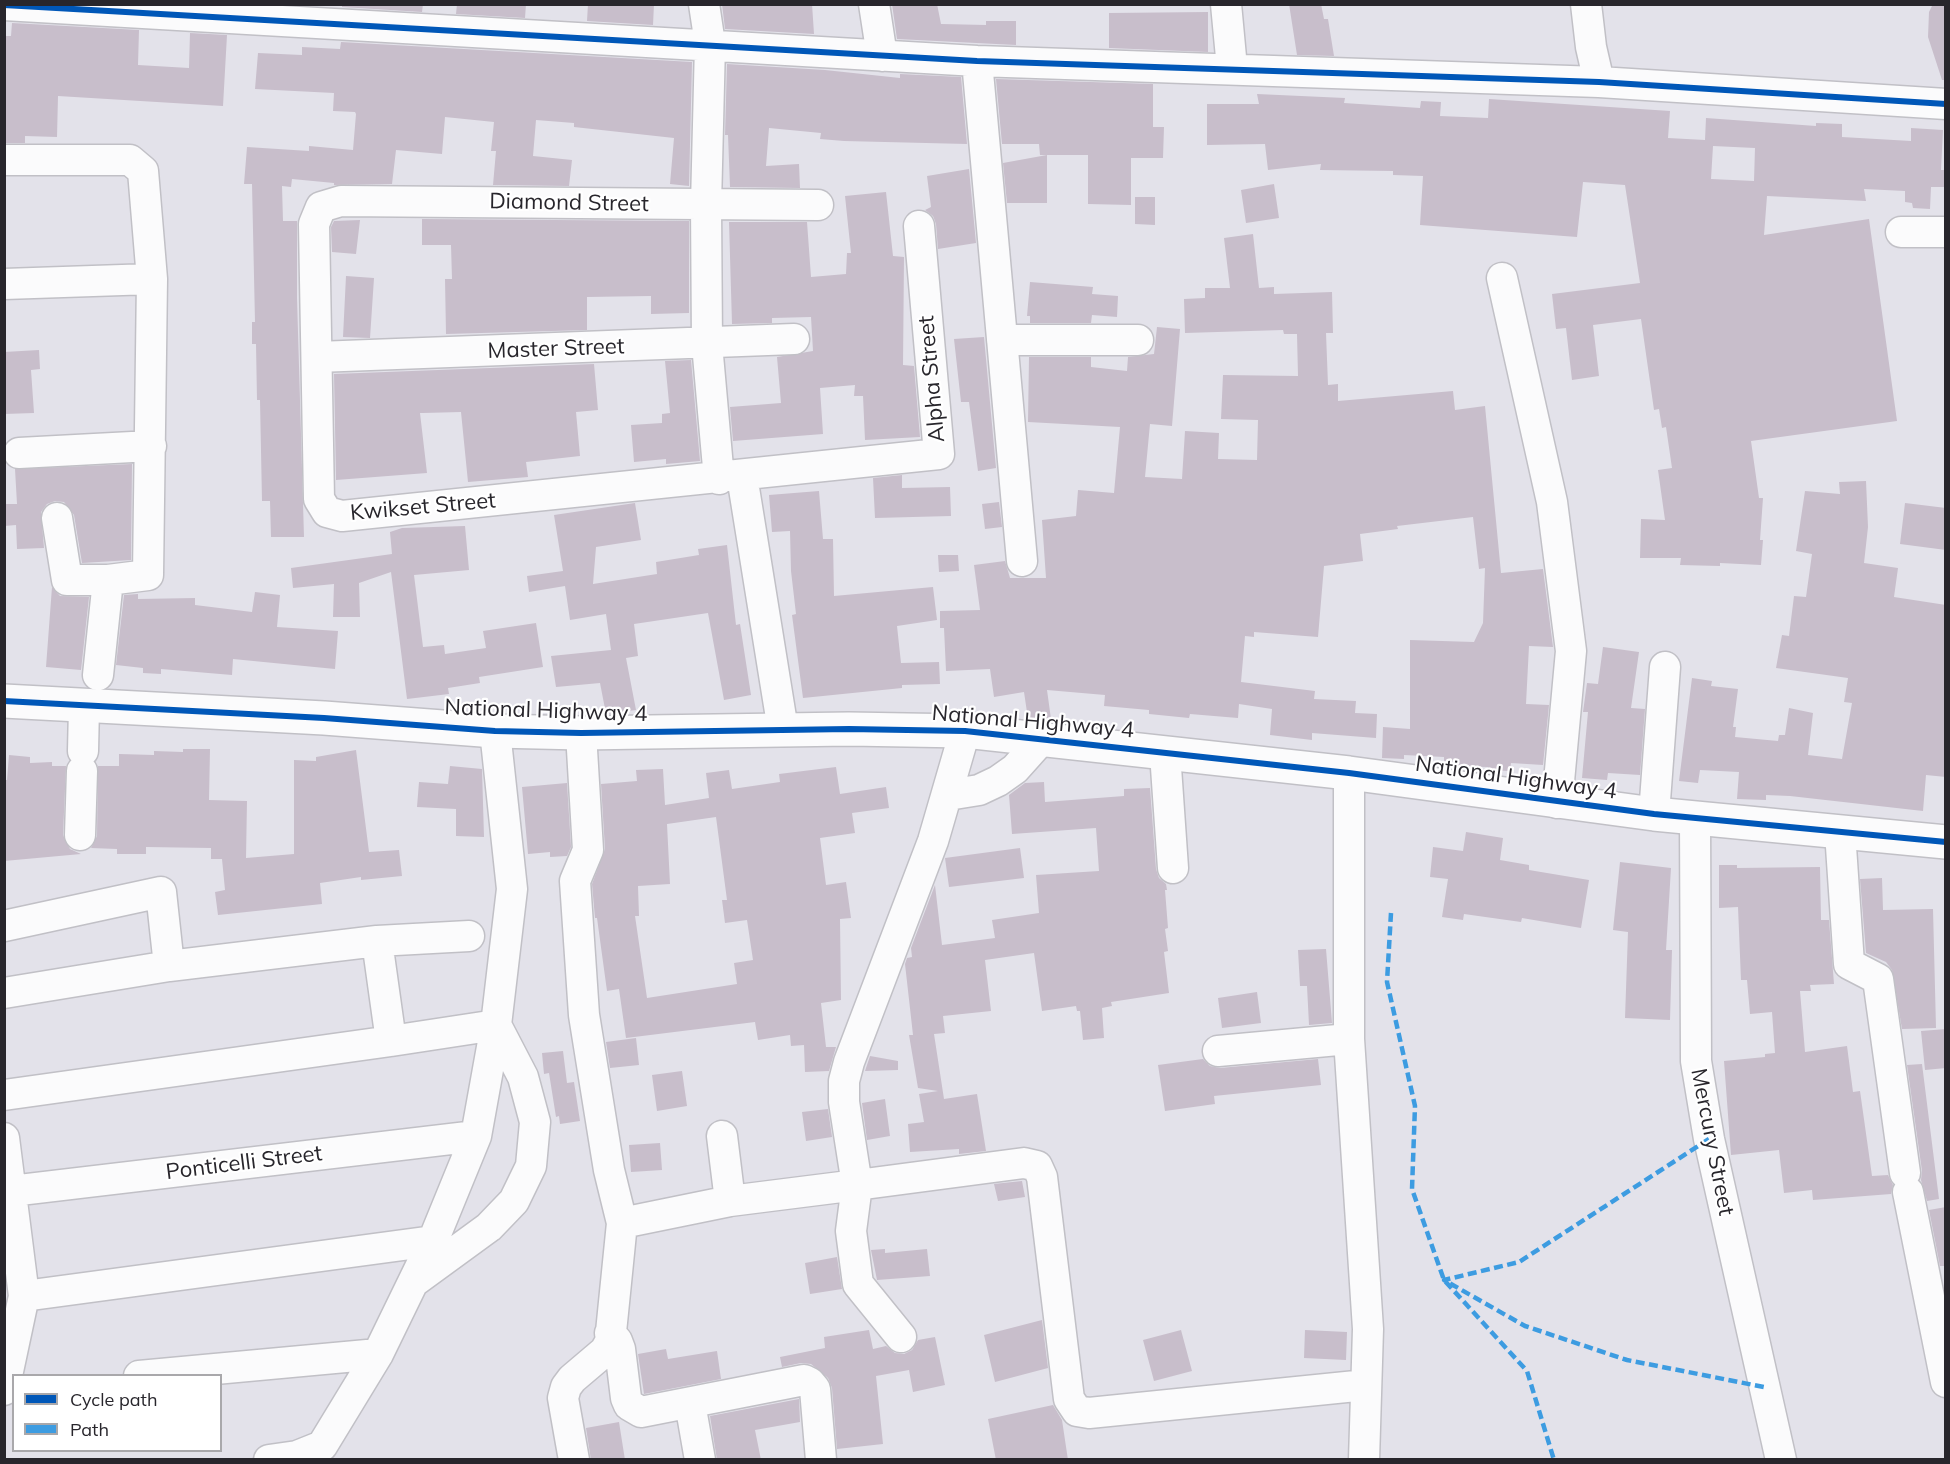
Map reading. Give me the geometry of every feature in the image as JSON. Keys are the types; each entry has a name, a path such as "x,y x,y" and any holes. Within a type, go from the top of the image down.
{"main road":[{"name":"National Highway 4","path":"4,701 93,694 324,718 495,731 581,734 783,730 965,731 1349,773 1557,803 1654,814 1946,842"}],"street":[{"path":"704,4 711,44 706,205 707,344 731,478 783,730"},
{"path":"874,4 882,56"},
{"path":"1226,4 1232,68"},
{"path":"1586,4 1591,46 1599,82"},
{"path":"4,5 114,8 977,61 1599,82 1946,104"},
{"path":"977,61 1022,561"},
{"path":"4,160 130,160 143,171 152,279 148,574 108,580 67,579 57,518"},
{"name":"Diamond Street","path":"321,207 341,201 818,205"},
{"name":"Kwikset Street","path":"321,207 314,224 319,499 327,512 342,516 731,478"},
{"name":"Alpha Street","path":"731,478 939,454 919,226"},
{"path":"1901,232 1946,232"},
{"path":"1502,278 1552,502 1571,651 1557,803"},
{"path":"4,284 152,279"},
{"name":"Master Street","path":"317,357 794,339"},
{"path":"1002,340 1138,339"},
{"path":"20,453 151,446"},
{"path":"80,836 82,761 108,580"},
{"path":"1654,814 1665,667"},
{"path":"288,1458 322,1446 378,1354 433,1241 476,1136 496,1025 512,890 495,731"},
{"path":"901,1337 858,1284 851,1232 857,1185 844,1102 844,1082 849,1062 948,795 965,731"},
{"path":"574,1460 564,1398 566,1387 572,1378 605,1351 610,1333 622,1223 609,1170 584,1015 575,881 588,850 581,734"},
{"path":"948,795 979,790 998,781 1015,769 1041,740"},
{"path":"1166,753 1173,868"},
{"path":"1349,773 1349,1039 1368,1329 1364,1460"},
{"name":"Mercury Street","path":"1695,818 1696,1061 1709,1139 1781,1460"},
{"path":"1840,832 1849,964 1878,979 1906,1183 1946,1383"},
{"path":"4,926 160,892 169,966"},
{"path":"4,993 169,966 377,941 469,936"},
{"path":"377,941 391,1041"},
{"path":"4,1095 496,1025"},
{"path":"413,1283 489,1227 514,1200 531,1166 535,1122 523,1077 496,1025"},
{"path":"1218,1051 1349,1039"},
{"name":"Ponticelli Street","path":"11,1191 476,1136"},
{"path":"722,1136 730,1201"},
{"path":"4,1138 24,1296 8,1388"},
{"path":"622,1223 730,1201 1024,1162 1037,1166 1042,1177 1069,1399 1077,1411 1089,1413 1366,1385"},
{"path":"24,1296 433,1241"},
{"path":"610,1333 620,1349 629,1405 641,1412 804,1380 810,1383 815,1389 821,1460"},
{"path":"161,1374 378,1354"},
{"path":"690,1403 700,1460"}],"building":[{"path":"342,4 423,4 422,12 342,7"},
{"path":"457,4 526,4 525,18 456,14"},
{"path":"588,4 654,4 653,25 587,21"},
{"path":"722,4 812,4 814,34 725,29"},
{"path":"892,4 937,4 941,24 986,25 986,21 1016,21 1016,45 897,39"},
{"path":"1289,4 1321,4 1324,19 1328,19 1334,56 1297,55"},
{"path":"1933,4 1946,4 1946,80 1942,80 1928,37 1929,12"},
{"path":"1208,12 1208,52 1109,48 1109,13"},
{"path":"12,23 139,30 138,65 189,68 190,33 227,35 223,106 58,96 57,137 25,136 25,143 4,143 4,36 11,36"},
{"path":"341,42 692,62 689,186 670,184 674,138 574,127 574,123 536,120 533,156 572,160 569,186 493,185 496,151 491,151 494,122 445,117 442,154 396,150 392,184 334,185 334,183 292,179 291,187 282,186 283,221 297,221 304,537 271,537 270,501 262,501 260,400 257,400 256,344 252,344 252,322 255,322 252,184 244,184 247,147 309,151 309,146 353,150 356,114 355,112 333,111 334,93 255,89 258,53 302,55 302,47 340,49"},
{"path":"727,64 825,70 900,78 900,74 961,77 967,144 844,141 820,139 821,133 769,128 766,166 799,164 800,188 730,187 728,135 725,135"},
{"path":"996,79 1153,84 1153,127 1164,127 1163,158 1131,158 1131,205 1088,204 1088,155 1040,155 1039,144 1002,144"},
{"path":"1257,94 1345,98 1344,103 1420,108 1421,101 1441,102 1440,116 1488,118 1489,99 1670,111 1668,138 1705,140 1706,118 1816,126 1816,123 1842,124 1842,137 1911,141 1911,128 1943,130 1941,170 1946,170 1946,187 1931,187 1930,209 1913,208 1912,203 1905,202 1905,191 1864,189 1866,201 1767,196 1764,235 1869,219 1897,421 1751,441 1759,498 1763,498 1761,565 1720,563 1720,566 1680,565 1681,558 1640,558 1641,519 1665,520 1658,470 1672,468 1666,427 1662,428 1659,409 1654,410 1641,319 1593,325 1599,376 1572,380 1566,328 1556,329 1552,294 1640,283 1625,185 1583,182 1577,237 1420,225 1423,176 1393,175 1393,171 1320,170 1321,164 1268,170 1265,144 1207,145 1207,104 1259,104","holes":["1713,146 1755,148 1754,181 1711,179"]},
{"path":"1047,155 1047,203 1007,203 1003,163"},
{"path":"969,169 976,243 938,249 936,224 933,216 925,210 931,207 927,176"},
{"path":"1274,184 1279,218 1246,223 1241,190"},
{"path":"886,192 893,256 904,257 903,365 914,366 920,437 865,440 863,396 854,396 855,385 820,388 823,434 733,441 730,407 781,403 777,357 813,351 811,317 772,318 772,323 732,324 729,222 807,222 811,277 846,274 847,253 851,253 845,196"},
{"path":"1135,197 1155,197 1155,225 1135,224"},
{"path":"422,219 689,221 689,313 651,314 651,296 587,297 587,330 446,334 445,279 452,279 451,245 422,245"},
{"path":"360,220 356,254 332,252 331,227 334,221"},
{"path":"1253,234 1259,288 1274,287 1274,294 1332,292 1333,333 1326,333 1328,385 1338,384 1338,401 1453,391 1455,410 1485,406 1501,573 1543,569 1553,647 1529,646 1526,704 1549,705 1543,765 1511,763 1510,771 1487,770 1488,767 1444,766 1444,757 1404,755 1404,759 1382,758 1383,727 1410,729 1410,640 1474,642 1483,623 1485,568 1479,569 1473,517 1397,526 1398,529 1360,534 1363,561 1324,566 1318,637 1254,632 1254,637 1245,636 1241,682 1315,691 1314,699 1356,701 1355,713 1377,714 1376,738 1312,733 1312,740 1270,735 1272,709 1239,704 1238,718 1190,714 1189,718 1149,714 1149,710 1104,706 1105,695 1047,690 1051,719 1028,719 1024,692 994,697 990,669 946,671 944,628 940,628 940,611 980,610 974,565 1005,561 1010,578 1046,578 1042,520 1076,516 1078,490 1114,493 1120,427 1028,422 1029,357 1091,357 1091,367 1127,371 1128,357 1154,354 1157,327 1180,329 1172,426 1150,424 1145,477 1182,479 1185,431 1219,433 1218,459 1257,460 1258,420 1221,419 1223,375 1298,376 1297,334 1284,334 1283,330 1185,333 1184,299 1205,298 1205,288 1230,288 1224,238"},
{"path":"346,276 374,278 370,338 343,337"},
{"path":"1030,282 1093,287 1092,294 1118,296 1117,317 1092,315 1091,323 1030,323 1030,316 1027,316"},
{"path":"984,337 996,468 978,471 969,402 961,402 954,339"},
{"path":"39,350 40,369 31,370 34,413 4,414 4,352"},
{"path":"691,360 700,461 666,464 666,459 634,462 631,425 662,423 662,414 670,413 665,361"},
{"path":"594,364 598,410 576,412 580,456 526,462 528,477 468,482 461,412 420,413 427,473 336,480 334,374"},
{"path":"132,464 131,560 82,563 74,515 64,502 55,501 47,504 41,512 44,548 17,549 16,525 4,526 4,504 17,504 15,469"},
{"path":"902,475 902,488 950,487 951,516 875,518 873,478"},
{"path":"1866,481 1868,527 1864,563 1898,568 1894,597 1946,605 1946,777 1926,775 1923,811 1790,796 1766,795 1766,800 1737,799 1739,772 1700,770 1698,783 1679,781 1692,678 1712,681 1711,686 1738,689 1733,727 1736,727 1735,737 1778,741 1779,735 1785,735 1789,708 1813,713 1808,755 1842,759 1852,703 1844,702 1848,678 1776,668 1782,635 1789,636 1794,596 1806,597 1812,554 1796,551 1805,491 1840,494 1839,482"},
{"path":"819,491 823,539 833,539 834,596 933,587 937,620 897,626 901,663 939,662 940,684 902,685 902,688 803,698 792,615 796,614 791,571 790,531 772,532 769,495"},
{"path":"999,502 1002,527 985,529 982,504"},
{"path":"635,503 641,540 596,547 593,584 657,574 656,562 699,555 698,549 727,545 736,625 740,624 751,695 724,700 708,613 634,624 638,656 626,658 636,710 606,714 600,683 556,687 551,656 611,650 606,614 570,620 565,586 529,592 527,576 563,571 554,515"},
{"path":"1905,503 1946,508 1946,550 1900,544"},
{"path":"465,526 469,570 414,575 423,647 444,645 445,654 486,648 483,631 536,623 543,667 479,677 480,683 448,688 449,694 407,699 391,572 359,583 360,617 333,617 334,584 293,588 291,568 392,554 390,532 402,528"},
{"path":"938,555 958,555 959,571 939,572"},
{"path":"52,587 60,596 89,597 81,670 46,667"},
{"path":"255,592 280,595 277,627 338,631 335,669 233,659 232,675 161,669 161,674 143,673 143,668 116,665 124,595 138,594 138,599 195,598 195,605 252,612"},
{"path":"1603,647 1639,652 1631,708 1645,709 1640,775 1608,773 1607,780 1582,778 1588,712 1583,712 1587,683 1598,684"},
{"path":"183,749 210,749 209,800 247,801 246,858 294,854 294,760 316,761 316,757 356,750 369,852 399,850 402,876 361,880 361,877 320,883 322,904 218,915 215,892 225,890 222,859 211,859 211,848 146,847 146,854 117,854 117,849 91,848 97,836 98,766 119,766 119,754 154,755 154,751 183,752"},
{"path":"9,755 30,757 30,763 52,762 52,766 66,766 63,835 70,849 81,854 4,861 4,780 7,780"},
{"path":"450,766 482,769 484,837 456,836 456,809 417,807 419,782 448,784"},
{"path":"836,767 840,794 886,787 889,808 852,813 855,833 820,838 826,885 846,882 851,918 840,919 841,1000 821,1003 826,1047 836,1047 829,1071 805,1072 804,1045 791,1046 790,1035 758,1040 755,1022 626,1038 619,989 607,991 597,918 595,918 592,884 605,849 601,784 637,781 636,770 663,769 665,805 709,798 706,773 729,770 732,789 780,782 779,774","holes":["716,817 727,900 722,900 725,923 747,920 753,960 734,963 737,984 647,998 635,916 639,916 638,886 670,884 667,824"]},
{"path":"1044,782 1045,802 1124,796 1124,789 1150,788 1156,869 1159,878 1166,884 1167,890 1165,890 1168,928 1165,929 1168,951 1164,952 1169,993 1111,1002 1112,1006 1102,1008 1104,1038 1083,1040 1080,1011 1077,1011 1076,1006 1042,1011 1034,953 985,960 991,1011 943,1016 945,1033 934,1034 944,1099 977,1094 986,1151 959,1154 959,1149 910,1152 908,1124 924,1122 919,1094 938,1091 918,1088 909,1035 913,1035 905,964 907,958 912,957 911,948 935,885 942,945 995,938 992,920 1039,913 1036,875 1099,871 1096,828 1012,834 1009,795 1025,783"},
{"path":"567,783 571,847 567,856 550,857 550,852 528,854 522,787"},
{"path":"1466,832 1503,838 1500,860 1529,865 1529,870 1589,880 1581,928 1522,918 1521,922 1464,914 1463,920 1442,917 1448,879 1430,877 1433,847 1463,851"},
{"path":"1020,848 1024,878 949,887 945,858"},
{"path":"1620,862 1671,868 1666,950 1672,950 1670,1020 1625,1018 1628,932 1613,930"},
{"path":"1719,865 1737,865 1737,868 1820,867 1821,920 1829,920 1834,984 1810,985 1811,991 1800,991 1805,1052 1847,1046 1853,1092 1860,1091 1872,1176 1888,1175 1893,1185 1891,1194 1813,1200 1812,1190 1784,1193 1779,1150 1731,1155 1724,1061 1765,1057 1765,1054 1775,1053 1772,1012 1750,1014 1747,980 1741,980 1738,907 1719,908"},
{"path":"1882,878 1883,910 1933,909 1936,1028 1902,1029 1892,970 1886,962 1866,953 1860,879"},
{"path":"1326,949 1332,1023 1309,1025 1307,986 1300,986 1298,950"},
{"path":"1257,992 1261,1023 1222,1028 1218,998"},
{"path":"1946,1029 1946,1068 1925,1070 1921,1031"},
{"path":"636,1038 639,1065 610,1068 606,1042"},
{"path":"563,1051 567,1083 574,1082 580,1121 560,1124 559,1116 556,1117 549,1073 544,1074 542,1053"},
{"path":"870,1056 898,1061 898,1070 865,1071"},
{"path":"1203,1059 1210,1066 1220,1068 1318,1059 1321,1085 1214,1096 1215,1104 1165,1111 1158,1065"},
{"path":"1922,1064 1939,1199 1927,1201 1921,1180 1922,1171 1907,1065"},
{"path":"682,1071 687,1106 657,1111 652,1075"},
{"path":"885,1099 890,1136 867,1140 862,1103"},
{"path":"828,1109 832,1137 806,1141 802,1112"},
{"path":"660,1143 662,1170 631,1172 629,1145"},
{"path":"1022,1181 1025,1197 998,1201 994,1184"},
{"path":"1946,1207 1946,1266 1940,1266 1929,1210"},
{"path":"885,1249 885,1253 927,1249 930,1276 877,1280 871,1250"},
{"path":"837,1257 842,1289 810,1294 805,1263"},
{"path":"1042,1320 1048,1368 995,1382 984,1335"},
{"path":"869,1330 873,1349 886,1346 895,1353 904,1354 912,1350 918,1340 935,1337 945,1385 913,1392 909,1370 876,1376 883,1444 837,1449 832,1388 828,1378 811,1364 801,1363 782,1367 780,1357 825,1348 824,1337"},
{"path":"1181,1330 1192,1371 1154,1381 1143,1340"},
{"path":"1305,1330 1347,1332 1346,1360 1304,1358"},
{"path":"666,1349 668,1359 717,1351 721,1379 644,1394 638,1354"},
{"path":"799,1399 800,1422 755,1430 761,1460 717,1460 710,1416"},
{"path":"1053,1405 1062,1420 1068,1460 996,1460 988,1419"},
{"path":"619,1422 625,1460 591,1460 586,1428"}],"marked path":[{"path":"1391,913 1387,982 1415,1106 1412,1189 1444,1280 1527,1371 1554,1460"},
{"path":"1709,1139 1519,1262 1444,1280 1525,1326 1627,1360 1764,1387"}],"cycle path":[{"path":"4,5 977,61 1599,82 1946,104"},
{"path":"4,701 324,718 495,731 581,733 849,729 965,731 1349,773 1654,814 1946,842"}]}
